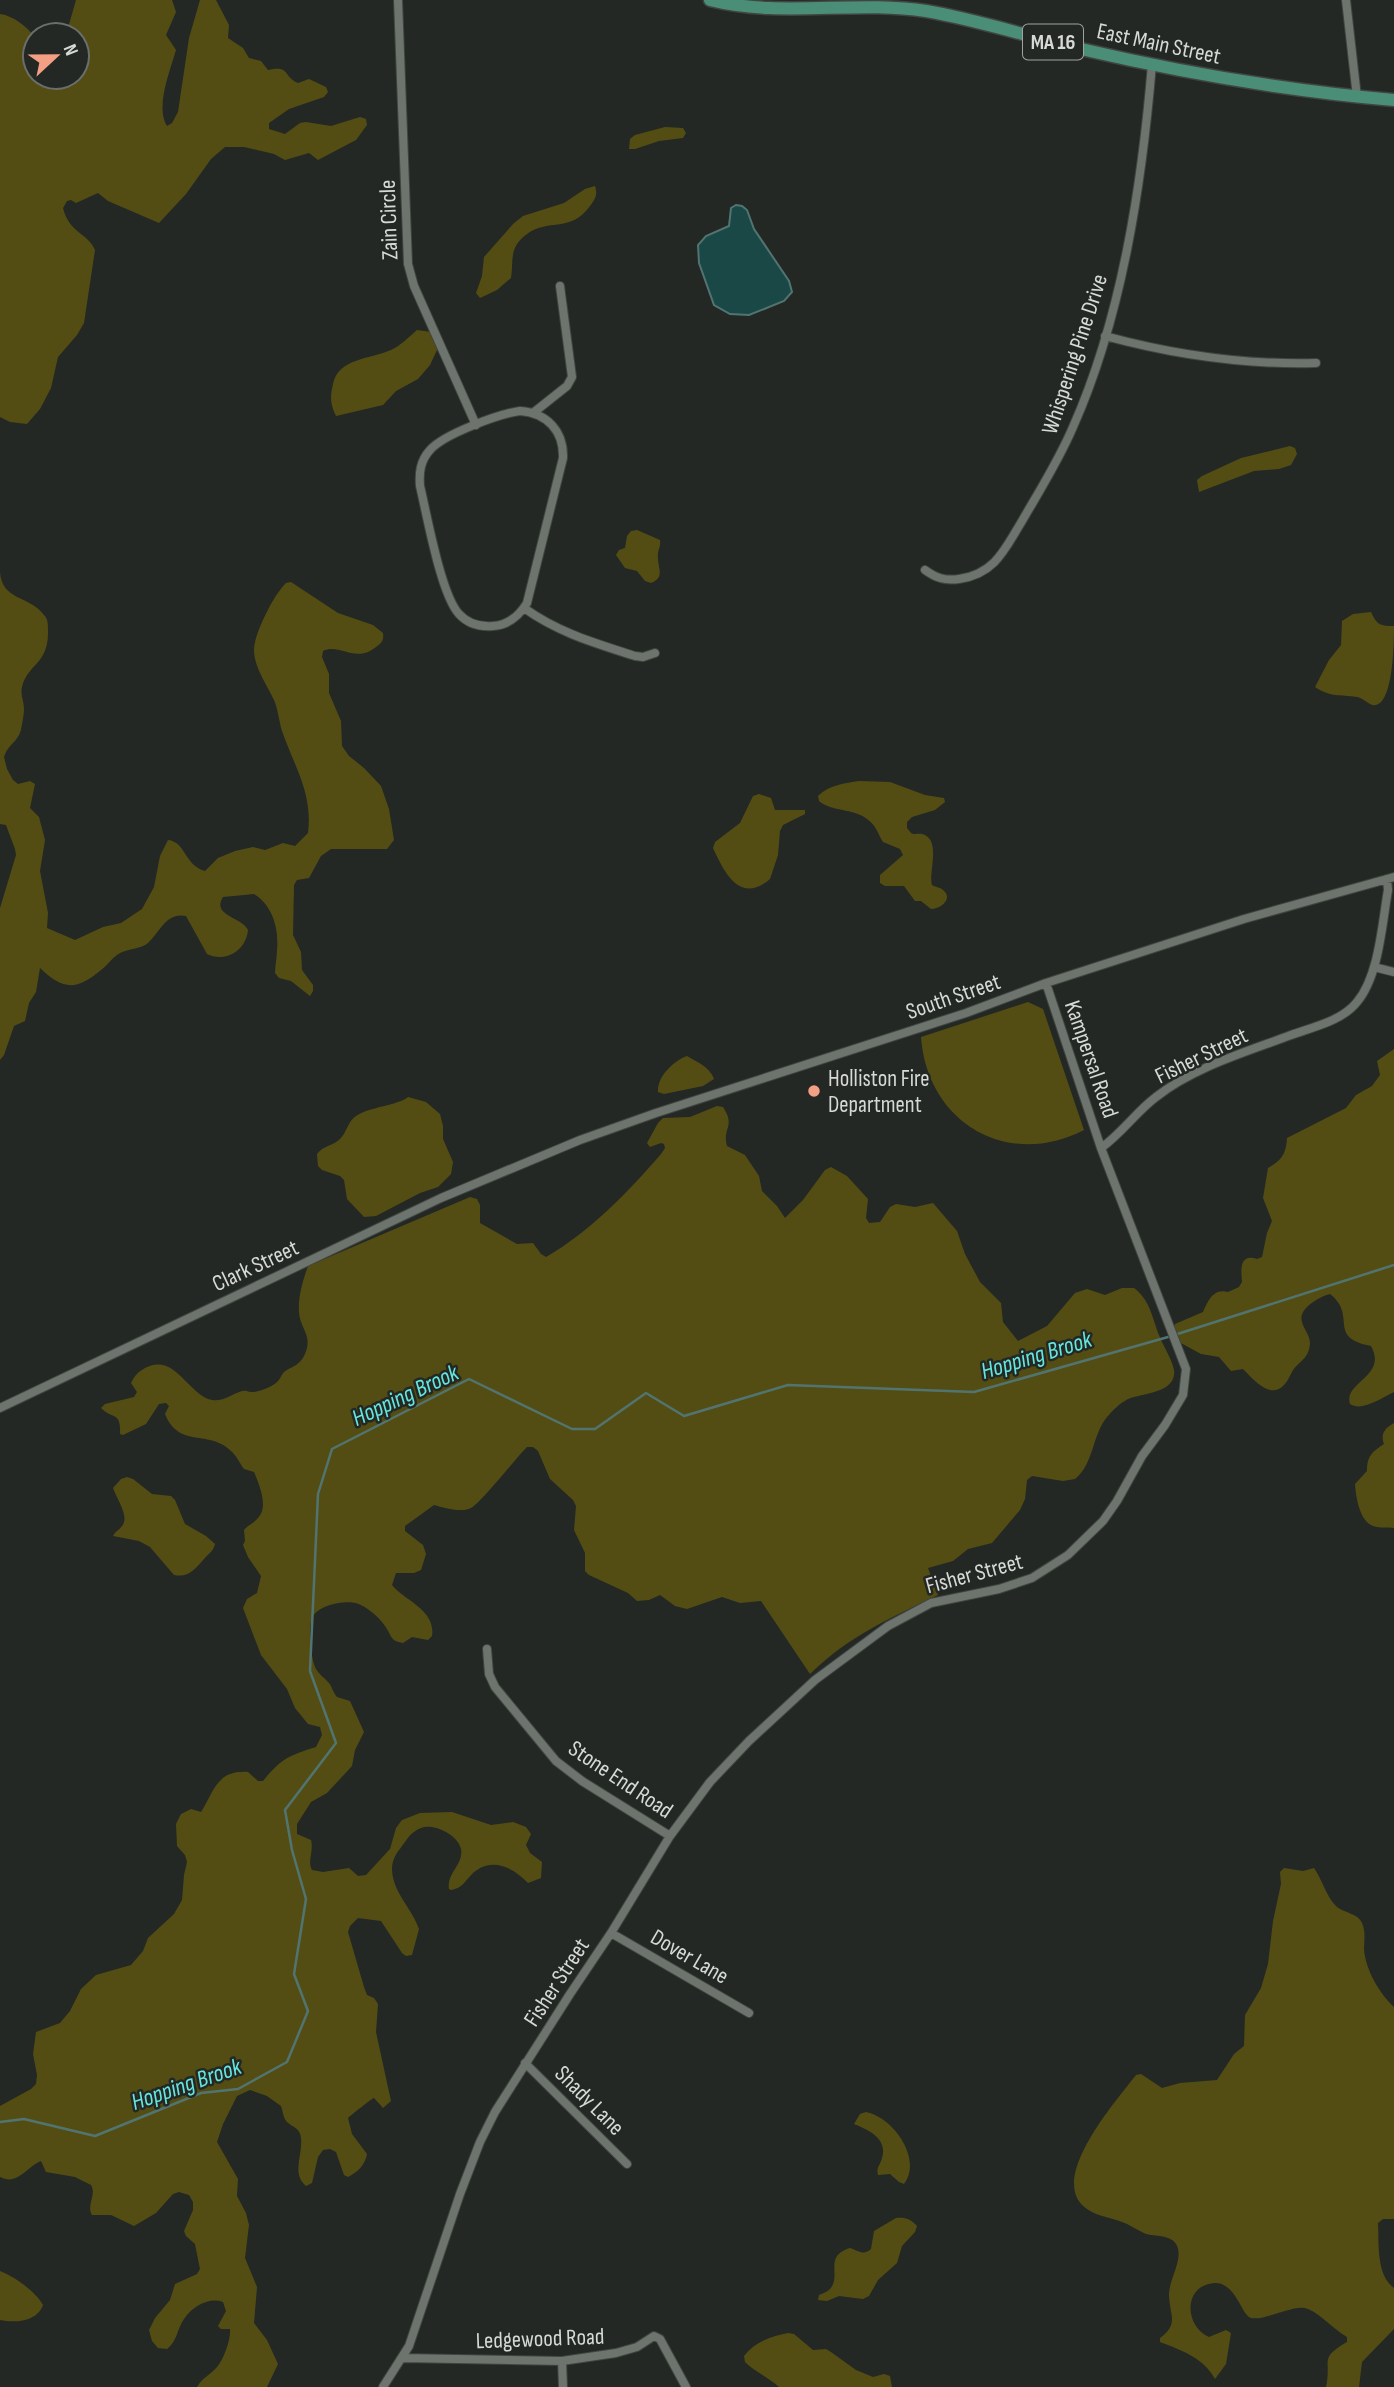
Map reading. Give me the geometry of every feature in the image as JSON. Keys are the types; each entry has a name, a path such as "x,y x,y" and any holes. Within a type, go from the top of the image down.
{"main road":[{"name":"East Main Street","path":"710,0 769,8 855,5 902,8 968,20 1152,64 1255,84 1394,100"}],"street":[{"name":"Zain Circle","path":"398,0 408,264 414,286 476,425"},
{"path":"1346,0 1357,97"},
{"name":"Whispering Pine Drive","path":"925,570 934,577 945,580 964,579 987,570 1001,556 1069,437 1105,336 1120,280 1145,148 1152,64"},
{"path":"533,413 567,386 572,377 560,286"},
{"path":"1105,336 1145,347 1218,360 1254,364 1316,363"},
{"path":"511,412 533,413 546,419 558,432 563,449 531,592 517,616 506,623 492,626 476,625 460,616 447,596 420,486 420,468 435,445 476,425 511,412"},
{"path":"524,608 550,626 568,634 635,656 643,657 654,653"},
{"name":"Fisher Street","path":"383,2387 410,2346 439,2254 480,2142 495,2112 611,1933 670,1836 710,1782 793,1699 848,1653 888,1626 931,1603 999,1589 1032,1578 1060,1562 1090,1535 1118,1501 1142,1456 1183,1395 1186,1369 1101,1148 1148,1103 1179,1082 1219,1063 1319,1025 1352,1008 1368,986 1374,967 1391,878"},
{"name":"South Street","path":"529,1160 627,1123 966,1013 1046,983 1244,919 1391,878"},
{"path":"1374,967 1394,972"},
{"name":"Kampersal Road","path":"1046,983 1101,1148"},
{"name":"Clark Street","path":"0,1408 441,1198 529,1160"},
{"name":"Stone End Road","path":"487,1649 489,1673 495,1687 556,1761 582,1781 670,1836"},
{"name":"Dover Lane","path":"611,1933 749,2013"},
{"name":"Shady Lane","path":"525,2063 627,2164"},
{"name":"Ledgewood Road","path":"403,2358 562,2361 617,2353 637,2347 654,2336 660,2339 686,2387"},
{"path":"562,2361 563,2387"}],"shaded area":[{"path":"76,0 172,0 176,12 166,35 176,50 163,99 162,109 167,126 178,112 189,38 200,0 216,0 229,25 228,38 243,48 249,58 261,61 268,70 283,70 298,83 309,79 326,87 328,92 324,97 289,109 269,123 269,129 285,134 300,123 331,126 360,117 366,119 367,125 356,140 318,160 309,153 285,160 274,154 244,147 225,147 211,159 186,194 159,223 108,201 98,193 76,203 67,201 63,208 70,223 95,250 84,323 58,357 51,388 40,409 27,424 10,422 0,417 0,14 21,24 21,91 91,91 91,21 70,21"},
{"path":"665,127 683,128 686,133 683,138 629,149 630,139 635,135"},
{"path":"595,186 595,199 575,220 535,229 521,239 514,249 511,278 497,290 480,298 476,293 482,276 484,257 513,224 523,216 564,203 585,189"},
{"path":"417,330 431,332 438,348 430,365 418,379 396,391 383,405 336,416 331,393 336,375 341,369 394,348"},
{"path":"1290,446 1295,448 1297,454 1291,465 1254,471 1199,492 1197,480 1202,476 1241,458"},
{"path":"637,530 660,540 660,572 658,578 651,583 645,581 637,571 625,568 616,555 619,550 625,548 627,536 631,531"},
{"path":"0,572 6,588 38,609 47,622 45,650 22,687 24,709 21,730 4,757 13,780 18,784 30,781 35,784 30,808 39,817 45,840 40,871 48,913 47,928 75,940 103,927 121,923 142,909 154,887 160,856 168,840 178,845 193,864 205,871 218,858 235,851 253,847 265,850 283,843 295,846 308,833 305,792 275,704 256,663 254,650 265,615 286,583 291,582 338,613 373,625 383,633 381,643 368,652 354,654 336,649 323,651 322,657 329,674 329,693 341,721 342,746 381,786 389,809 394,840 387,849 331,849 321,856 309,878 297,880 294,885 293,935 301,952 302,970 313,985 310,996 291,981 279,978 275,973 277,934 270,911 261,899 254,894 223,897 220,903 224,912 248,930 243,944 234,953 221,957 207,954 186,916 179,916 168,920 148,943 121,953 84,982 63,984 40,968 36,992 29,1003 25,1021 14,1026 0,1060 0,908 16,855 6,825 0,824"},
{"path":"1371,612 1380,624 1394,626 1391,673 1385,697 1379,704 1372,705 1359,698 1331,694 1315,687 1329,660 1341,645 1342,621 1353,614"},
{"path":"859,781 890,782 925,795 944,798 945,802 935,810 912,817 907,822 911,833 922,834 931,842 931,880 932,885 946,893 946,900 942,905 931,909 921,901 915,901 904,886 885,886 880,883 880,875 903,855 900,849 883,842 867,819 819,801 818,796 827,789"},
{"path":"759,794 771,798 775,810 805,810 805,814 783,825 778,855 770,879 759,886 742,887 734,882 722,867 713,848 715,842 740,823 753,796"},
{"path":"1028,1002 1043,1009 1084,1130 1055,1141 1027,1144 1000,1141 976,1130 955,1114 938,1093 927,1067 921,1037"},
{"path":"1394,1049 1394,1392 1366,1405 1350,1404 1353,1390 1370,1372 1375,1356 1371,1346 1350,1337 1346,1331 1342,1310 1330,1294 1315,1301 1303,1312 1302,1320 1310,1343 1308,1352 1279,1389 1268,1389 1243,1369 1231,1371 1219,1357 1201,1354 1179,1342 1174,1330 1175,1324 1203,1312 1209,1300 1218,1292 1228,1292 1239,1287 1244,1260 1262,1257 1272,1221 1263,1198 1268,1168 1282,1156 1287,1138 1346,1108 1356,1095 1372,1086 1380,1075 1377,1061"},
{"path":"687,1056 706,1068 714,1079 703,1086 664,1094 658,1092 660,1081 667,1070"},
{"path":"408,1097 426,1102 440,1114 443,1139 453,1162 451,1174 438,1187 420,1193 376,1216 364,1217 347,1199 344,1180 318,1166 317,1154 340,1139 356,1116"},
{"path":"717,1106 723,1107 727,1114 727,1146 745,1155 759,1176 762,1191 785,1218 803,1200 825,1170 831,1167 847,1176 868,1199 866,1218 869,1223 880,1222 890,1207 896,1204 915,1207 933,1203 957,1231 965,1254 980,1282 1001,1303 1003,1322 1018,1341 1047,1326 1075,1293 1087,1289 1105,1295 1122,1288 1134,1288 1150,1309 1173,1366 1174,1378 1165,1388 1128,1399 1107,1417 1098,1432 1086,1466 1075,1479 1063,1481 1032,1476 1027,1480 1025,1499 1020,1510 992,1543 968,1549 953,1561 928,1568 938,1595 855,1638 810,1674 761,1601 740,1603 722,1597 687,1609 675,1606 660,1595 637,1601 628,1593 589,1575 585,1571 585,1553 574,1530 576,1506 550,1479 538,1451 533,1447 527,1447 471,1508 457,1510 434,1505 405,1526 405,1531 423,1545 426,1554 421,1570 414,1573 396,1573 392,1585 429,1619 432,1636 428,1640 412,1637 403,1643 396,1641 376,1616 356,1603 331,1604 315,1614 310,1635 315,1667 337,1697 350,1701 364,1732 355,1750 352,1766 327,1793 311,1802 297,1824 297,1834 311,1840 312,1870 323,1872 349,1868 358,1876 366,1875 390,1849 396,1828 402,1820 420,1813 452,1812 491,1825 513,1822 526,1827 531,1834 526,1845 530,1853 542,1862 541,1878 528,1883 511,1870 491,1865 477,1870 460,1887 451,1890 450,1878 460,1860 461,1849 450,1835 432,1827 415,1831 398,1852 393,1863 393,1878 419,1929 412,1955 406,1956 402,1953 381,1921 358,1918 348,1932 367,1995 374,1998 378,2004 376,2032 391,2101 383,2108 374,2098 348,2118 352,2134 367,2154 365,2162 358,2170 348,2177 344,2175 336,2152 323,2150 318,2157 312,2183 306,2186 298,2170 300,2135 286,2120 281,2106 267,2096 250,2090 237,2096 217,2142 238,2179 237,2196 249,2225 245,2258 257,2287 254,2323 267,2340 278,2364 267,2387 197,2387 220,2363 228,2343 230,2329 221,2329 218,2326 226,2311 223,2302 207,2302 192,2310 167,2349 158,2348 152,2341 149,2330 170,2300 175,2284 197,2274 200,2269 195,2244 184,2231 193,2210 189,2195 179,2192 173,2194 156,2213 134,2226 111,2215 92,2215 91,2185 75,2177 46,2172 41,2161 12,2179 0,2177 0,2106 36,2084 33,2054 36,2032 60,2023 70,2011 81,1989 96,1975 131,1965 143,1951 148,1938 174,1914 182,1900 187,1862 177,1846 176,1824 181,1814 191,1809 201,1812 217,1784 229,1775 248,1772 258,1781 263,1781 286,1759 316,1747 322,1735 320,1727 308,1724 295,1708 287,1689 261,1655 243,1608 247,1599 257,1593 261,1576 243,1545 244,1530 258,1518 263,1508 262,1495 254,1472 244,1469 233,1453 222,1445 178,1431 165,1414 169,1406 166,1403 159,1404 146,1424 123,1435 120,1434 118,1419 101,1408 105,1404 134,1397 137,1392 131,1383 134,1378 145,1368 155,1365 165,1365 203,1396 212,1400 272,1386 285,1371 303,1358 308,1344 299,1306 308,1266 470,1197 477,1199 480,1205 480,1223 517,1244 533,1243 546,1257 563,1247 608,1210 661,1154 665,1148 664,1144 650,1147 647,1143 663,1118 690,1117"},
{"path":"1394,1423 1394,1528 1377,1527 1371,1525 1363,1516 1355,1484 1367,1471 1371,1455 1384,1444 1384,1432"},
{"path":"127,1477 152,1494 171,1496 185,1524 215,1544 211,1552 191,1572 174,1575 150,1547 139,1541 113,1536 125,1518 113,1488 121,1479"},
{"path":"1284,1868 1303,1871 1314,1868 1336,1906 1360,1920 1364,1930 1365,1958 1370,1973 1378,1988 1394,2007 1394,2219 1383,2219 1378,2223 1381,2267 1394,2288 1394,2329 1362,2362 1359,2387 1326,2387 1329,2356 1347,2342 1347,2337 1318,2315 1308,2309 1296,2308 1251,2318 1233,2293 1221,2284 1214,2283 1196,2291 1190,2307 1195,2325 1201,2332 1209,2337 1226,2330 1231,2333 1226,2364 1215,2379 1198,2360 1160,2342 1171,2324 1169,2290 1179,2256 1176,2244 1166,2237 1146,2234 1122,2222 1091,2212 1076,2196 1074,2180 1079,2161 1101,2121 1136,2075 1141,2074 1162,2088 1180,2083 1217,2080 1234,2054 1244,2046 1245,2015 1261,1988 1268,1964 1281,1884 1280,1872"},
{"path":"866,2112 886,2122 902,2140 910,2163 904,2184 890,2174 878,2175 883,2151 880,2140 854,2124 860,2114"},
{"path":"896,2218 905,2218 912,2222 917,2226 915,2232 902,2246 897,2263 878,2280 869,2296 863,2299 839,2296 827,2301 818,2300 819,2295 829,2290 833,2284 837,2256 850,2248 861,2252 868,2251 871,2249 874,2231"},
{"path":"0,2271 35,2295 43,2305 36,2315 19,2321 0,2320"},
{"path":"788,2333 794,2334 813,2350 826,2349 856,2370 873,2377 884,2374 890,2376 892,2387 779,2387 749,2366 744,2356 764,2340"}],"water":[{"path":"736,205 747,210 754,229 789,281 792,292 784,301 749,315 730,314 714,305 699,263 698,245 706,236 729,226 731,208"}],"waterway":[{"name":"Hopping Brook","path":"0,2122 24,2119 95,2136 201,2093 238,2089 287,2062 308,2011 294,1974 306,1899 292,1850 285,1810 336,1743 310,1671 318,1494 332,1449 469,1379 572,1429 595,1429 646,1393 684,1416 788,1385 974,1392 1168,1337 1394,1265"}],"place":[{"name":"Holliston Fire Department","path":"814,1091"}]}
